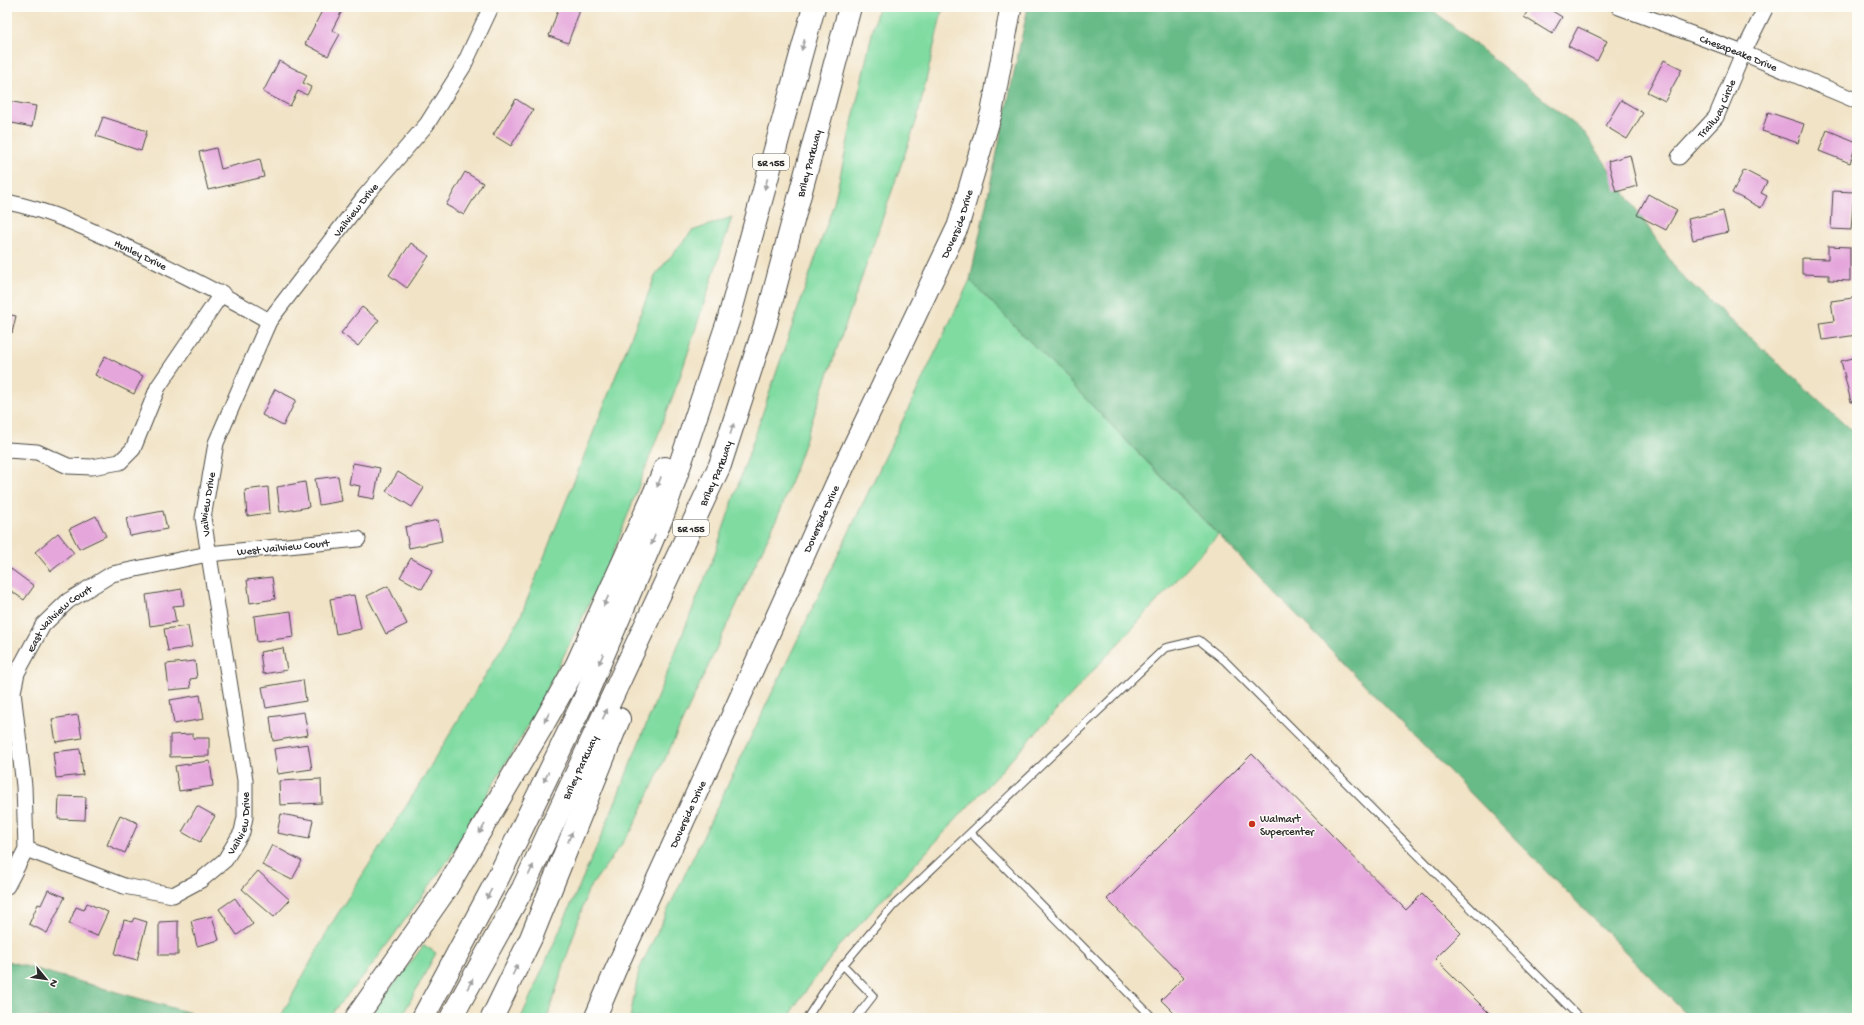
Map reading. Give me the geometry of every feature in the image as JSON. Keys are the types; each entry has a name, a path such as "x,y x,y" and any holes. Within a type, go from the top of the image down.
{"highway":[{"name":"SR 155","path":"423,1018 498,878 587,692 663,515 729,318 814,7"},
{"name":"Briley Parkway","path":"451,1018 523,888 720,465 766,322 850,7"},
{"path":"356,1018 446,889 493,812 576,666 654,494 689,404 729,318"},
{"path":"492,1018 531,938 608,742 665,617 720,465"}],"street":[{"name":"Vailview Drive","path":"26,849 124,886 173,895 201,880 225,860 242,832 245,817 245,780 203,518 216,443 270,321 365,196 428,124 463,67 491,7"},
{"name":"Doverside Drive","path":"595,1018 845,464 958,226 992,111 1011,7"},
{"name":"Chesapeake Drive","path":"1619,7 1743,53 1857,101"},
{"name":"Trailway Circle","path":"1679,157 1716,117 1743,53 1766,7"},
{"name":"Hunley Drive","path":"7,202 26,206 81,225 222,293 270,321"},
{"path":"7,450 37,452 68,466 92,467 120,462 133,449 158,386 222,293"},
{"name":"West Vailview Court","path":"208,554 358,539"},
{"name":"East Vailview Court","path":"7,886 26,849 24,786 13,692 17,673 43,624 68,600 112,574 208,554"}],"lane":[{"path":"807,1018 833,977 893,906 1164,648 1199,640 1225,661 1580,1018"},
{"path":"971,833 1153,1018"},
{"path":"843,965 873,996 856,1018"}],"green space":[{"path":"878,7 943,7 917,119 782,507 632,830 588,890 547,1018 521,1018 604,830 715,553 834,203"},
{"path":"1028,7 1429,7 1585,133 1678,272 1857,435 1857,1018 1690,1018 970,280"},
{"path":"732,217 680,377 611,559 536,712 449,859 373,964 328,1018 280,1018 332,923 410,800 520,618 656,274 692,231"},
{"path":"970,280 1218,535 838,948 794,1007 790,1018 630,1018 639,970"},
{"path":"424,945 436,953 401,1018 368,1018"},
{"path":"7,961 208,1018 7,1018"}],"building":[{"path":"324,7 344,7 332,30 340,34 328,56 305,44"},
{"path":"559,7 573,7 580,10 568,43 549,36"},
{"path":"1530,7 1546,7 1562,17 1552,34 1524,17"},
{"path":"1578,27 1607,41 1597,61 1568,46"},
{"path":"1664,60 1682,69 1665,101 1647,92"},
{"path":"279,61 307,75 303,83 311,87 307,95 298,91 290,106 263,92"},
{"path":"516,99 533,110 511,146 493,135"},
{"path":"1621,100 1643,113 1627,139 1605,126"},
{"path":"7,101 36,106 32,127 7,122"},
{"path":"1768,112 1804,124 1798,143 1762,131"},
{"path":"103,117 147,131 141,151 96,136"},
{"path":"1827,130 1857,142 1850,163 1819,151"},
{"path":"216,148 221,169 260,159 264,177 208,190 199,152"},
{"path":"1630,155 1637,186 1616,192 1608,161"},
{"path":"1744,170 1767,182 1761,193 1767,196 1761,208 1732,193"},
{"path":"465,172 483,183 464,215 446,205"},
{"path":"1833,191 1854,192 1851,230 1831,229"},
{"path":"1648,194 1677,210 1666,230 1637,215"},
{"path":"1723,211 1728,232 1693,240 1688,219"},
{"path":"411,243 429,256 407,288 389,275"},
{"path":"1828,246 1850,247 1850,281 1829,280 1829,275 1802,274 1802,258 1828,259"},
{"path":"1853,298 1857,335 1823,340 1820,323 1834,321 1831,301"},
{"path":"362,307 379,320 358,346 341,333"},
{"path":"7,314 16,316 12,333 7,332"},
{"path":"105,356 143,376 134,394 95,375"},
{"path":"1857,357 1857,401 1851,402 1841,361"},
{"path":"275,389 296,400 283,426 262,415"},
{"path":"353,463 380,468 374,499 358,496 360,486 349,484"},
{"path":"398,472 424,488 412,507 386,491"},
{"path":"338,476 342,501 319,505 315,479"},
{"path":"305,482 309,507 280,512 277,487"},
{"path":"268,487 270,513 247,516 245,490"},
{"path":"163,511 167,529 130,536 126,518"},
{"path":"96,516 106,536 79,549 69,529"},
{"path":"438,520 442,541 409,548 405,527"},
{"path":"58,533 74,553 51,571 35,552"},
{"path":"411,558 433,570 422,589 400,577"},
{"path":"11,569 34,586 24,600 7,588 7,574"},
{"path":"272,577 275,599 250,603 247,580"},
{"path":"388,586 407,624 386,634 367,596"},
{"path":"182,589 184,605 173,606 176,622 150,626 146,595"},
{"path":"354,595 361,629 336,634 330,599"},
{"path":"291,611 294,637 257,642 254,616"},
{"path":"188,626 192,647 168,651 164,629"},
{"path":"283,648 287,670 263,674 260,652"},
{"path":"195,661 197,678 190,679 191,688 169,690 166,664"},
{"path":"303,680 306,701 266,708 262,687"},
{"path":"200,695 204,719 174,724 170,700"},
{"path":"304,712 308,735 273,741 270,717"},
{"path":"78,715 82,738 56,742 52,719"},
{"path":"193,734 193,738 209,738 209,756 170,757 170,735"},
{"path":"308,744 312,769 278,774 274,749"},
{"path":"80,749 83,775 56,778 53,752"},
{"name":"Walmart Supercenter","path":"1252,754 1406,910 1422,894 1461,933 1435,959 1494,1018 1179,1018 1161,1000 1184,977 1107,899"},
{"path":"210,761 213,786 179,791 175,766"},
{"path":"321,779 322,803 280,805 279,781"},
{"path":"59,796 86,797 85,820 58,819"},
{"path":"197,806 215,816 200,842 182,832"},
{"path":"281,814 313,820 309,839 277,833"},
{"path":"120,815 138,823 125,853 107,845"},
{"path":"272,845 302,861 292,880 262,865"},
{"path":"258,871 290,900 274,917 242,889"},
{"path":"48,890 65,897 47,933 29,924 38,904 41,905"},
{"path":"235,898 253,924 237,935 219,909"},
{"path":"87,903 108,912 97,936 69,924 76,907 84,910"},
{"path":"212,916 219,940 197,946 191,921"},
{"path":"134,918 147,922 137,960 115,954 124,920 132,922"},
{"path":"178,921 178,955 159,955 159,922"}],"place":[{"name":"Walmart Supercenter","path":"1252,824"}]}
